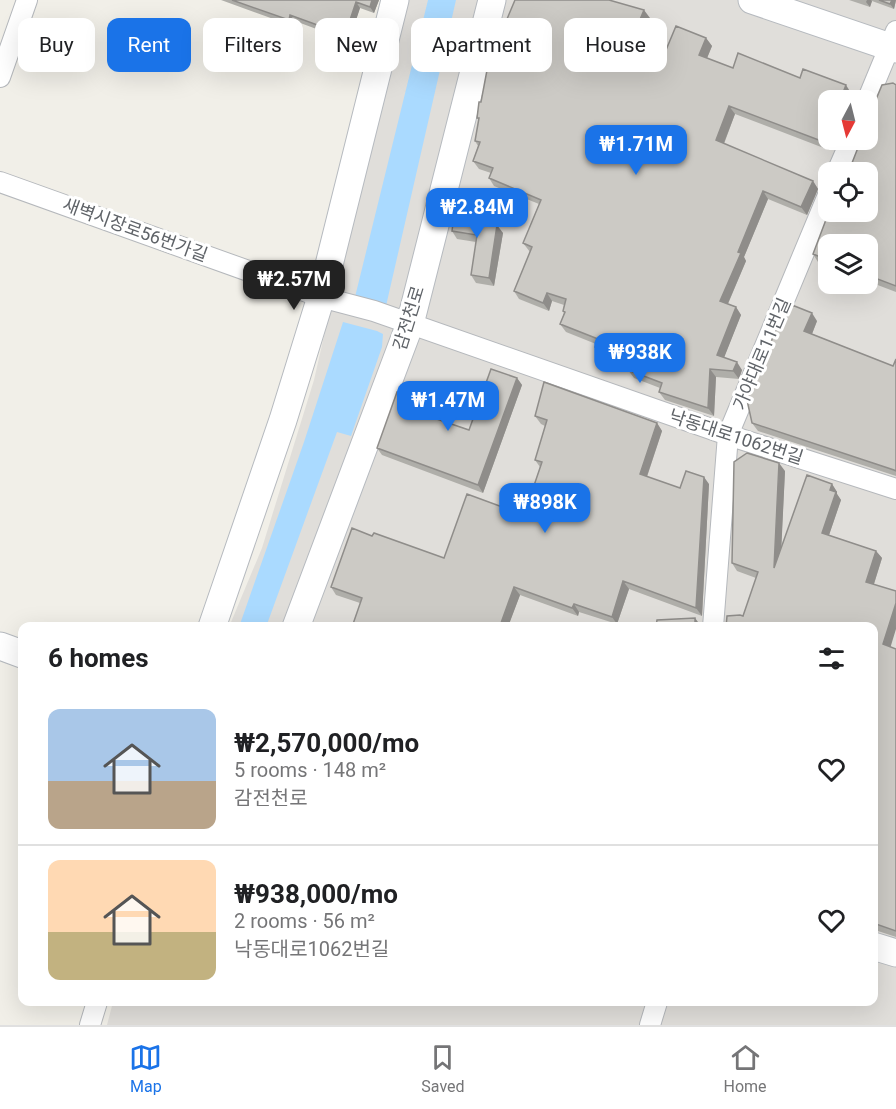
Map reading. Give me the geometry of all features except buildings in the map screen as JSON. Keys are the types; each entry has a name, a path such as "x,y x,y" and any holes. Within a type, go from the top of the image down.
{"street":[{"path":"0,77 27,0"},
{"path":"214,622 283,420 321,297 395,0"},
{"name":"감전천로","path":"298,622 410,324 492,0"},
{"path":"752,0 894,42 872,90"},
{"name":"새벽시장로56번가길","path":"0,182 321,297 374,311"},
{"name":"가야대로11번길","path":"713,622 728,435 818,219"},
{"name":"낙동대로1062번길","path":"374,311 728,435 896,489"},
{"path":"0,646 18,653"},
{"path":"878,948 896,953"},
{"path":"90,1025 96,1006"},
{"path":"650,1025 656,1006"}],"shaded area":[{"path":"406,0 896,0 896,1025 107,1025 112,1006 878,1006 878,622 231,622 262,548 314,380 352,213 388,72 399,72 399,28"}],"water":[{"path":"428,0 456,0 452,18 424,18"},
{"path":"411,69 411,72 440,72 386,306 355,297"},
{"path":"343,322 383,334 382,347 351,436 337,432 268,622 241,622"}]}
